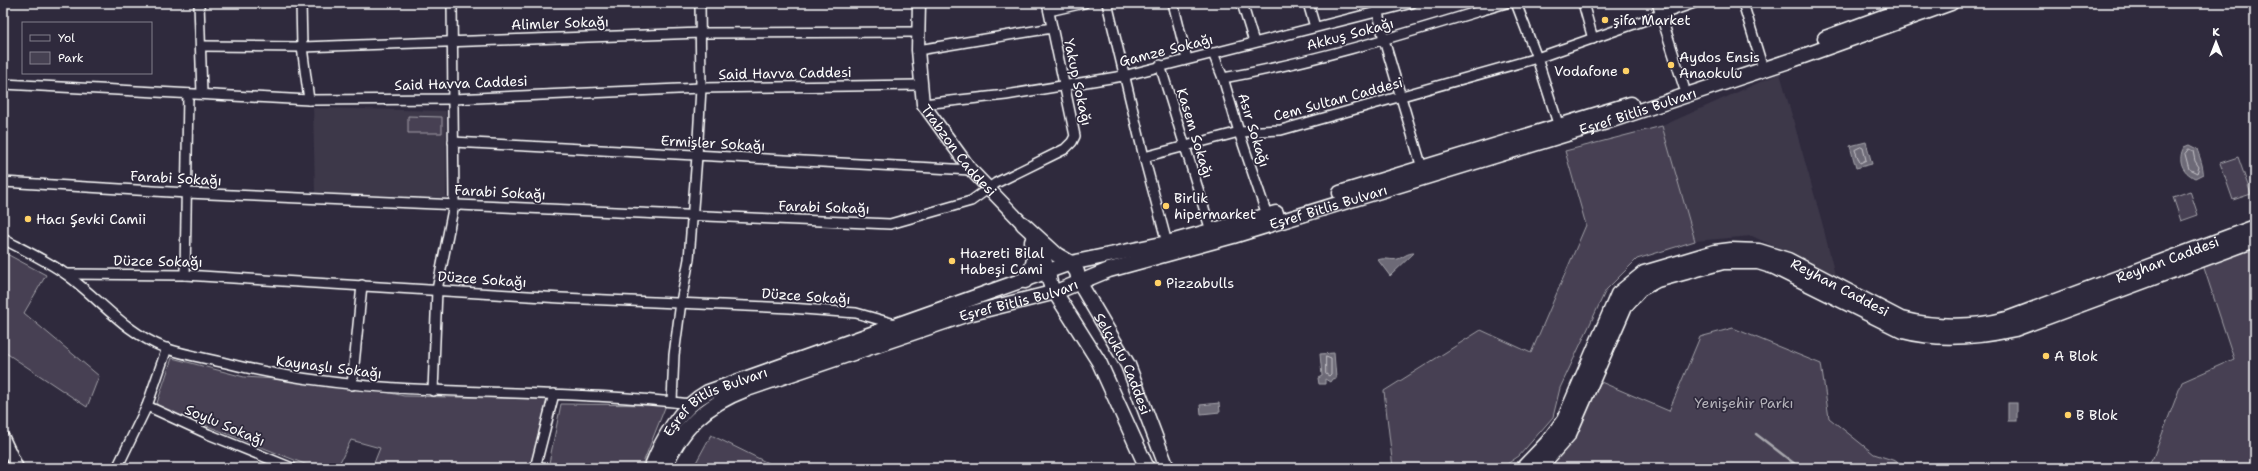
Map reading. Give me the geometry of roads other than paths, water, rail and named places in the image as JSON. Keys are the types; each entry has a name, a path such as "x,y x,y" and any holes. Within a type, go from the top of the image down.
{"main road":[{"name":"Trabzon Caddesi","path":"918,3 918,50 920,85 923,104 971,170 1023,224 1056,255 1071,263"},
{"name":"Eşref Bitlis Bulvarı","path":"664,468 674,448 690,425 716,403 747,389 1048,271 1071,263 1167,243 1211,231 1422,168 1560,131 1684,87 1761,62 1921,3"},
{"name":"Eşref Bitlis Bulvarı","path":"651,468 673,424 690,404 708,392 898,331 1056,292 1100,273 1238,234 1560,131 1795,59 1951,3"},
{"path":"1023,224 1035,252 1032,268 1025,281"},
{"name":"Selçuklu Caddesi","path":"1023,224 1035,242 1048,271 1048,280 1107,377 1147,468"},
{"name":"Reyhan Caddesi","path":"1539,468 1569,434 1625,306 1640,289 1657,280 1723,262 1758,262 1774,267 1892,327 1912,334 1932,330 1988,324 2081,298 2159,269 2255,228"},
{"name":"Reyhan Caddesi","path":"2159,269 2255,240"},
{"name":"Reyhan Caddesi","path":"1523,468 1547,443 1564,420 1618,294 1644,273 1715,252 1731,250 1759,251 1788,260 1901,319 1932,330"},
{"name":"Selçuklu Caddesi","path":"1071,263 1077,272 1079,282 1128,365 1167,468"},
{"path":"1094,307 1092,295 1100,273"},
{"path":"3,438 17,468"}],"street":[{"path":"199,3 202,46 202,94"},
{"path":"301,3 302,47 309,100"},
{"path":"433,391 437,290 454,204 452,3"},
{"path":"672,401 674,355 681,302 689,259 697,156 701,88 702,33 700,3"},
{"path":"1048,7 1084,3"},
{"path":"1107,3 1123,76 1167,243"},
{"path":"1173,3 1187,59"},
{"path":"1242,3 1254,42"},
{"path":"1308,3 1315,27"},
{"name":"Gamze Sokağı","path":"923,104 1066,86 1123,76 1160,65 1315,27 1377,7 1412,3"},
{"name":"Akkuş Sokağı","path":"1223,78 1276,68 1384,40 1506,3"},
{"path":"1516,3 1537,58 1560,131"},
{"path":"1583,3 1593,39"},
{"path":"1657,3 1684,87"},
{"name":"Cem Sultan Caddesi","path":"1144,157 1239,132 1281,130 1400,97 1537,58 1661,16 1694,3"},
{"path":"1743,3 1761,62"},
{"name":"Yakup Sokağı","path":"989,189 1065,149 1072,142 1075,136 1066,86 1048,7"},
{"path":"1377,7 1384,40 1422,168"},
{"path":"918,50 1052,28"},
{"name":"Alimler Sokağı","path":"202,46 302,47 702,33 919,32"},
{"name":"Asır Sokağı","path":"1212,52 1223,78 1239,132 1267,215"},
{"name":"Kasem Sokağı","path":"1160,65 1211,231"},
{"name":"Said Havva Caddesi","path":"3,84 309,100 453,99 701,88 920,85"},
{"path":"185,275 188,94"},
{"name":"Ermişler Sokağı","path":"454,142 971,170"},
{"name":"Farabi Sokağı","path":"3,182 187,193 890,224 972,201 989,189"},
{"name":"Kaynaşlı Sokağı","path":"3,239 66,274 136,335 167,348 263,373 352,385 433,391 554,394 672,401 690,404"},
{"name":"Düzce Sokağı","path":"66,274 185,275 561,298 681,302 856,313 898,331"},
{"path":"352,385 362,285"},
{"path":"117,468 147,406 167,348"},
{"path":"535,468 554,394"},
{"name":"Soylu Sokağı","path":"147,406 208,434 292,468"}],"water":[{"path":"1866,142 1872,164 1856,168 1850,146"},
{"path":"2189,145 2197,149 2203,168 2203,174 2195,178 2184,169 2181,161 2184,147"},
{"path":"1414,253 1390,276 1378,260 1393,260 1407,254"},
{"path":"1334,353 1336,378 1332,379 1330,382 1325,379 1325,384 1319,384 1318,378 1322,376 1320,354"},
{"path":"1219,403 1220,412 1201,414 1200,405"},
{"path":"2008,403 2017,403 2017,421 2008,421"}],"waterway":[{"path":"1756,434 1800,468"}],"place":[{"name":"şifa Market","path":"1605,20"},
{"name":"Aydos Ensis Anaokulu","path":"1671,65"},
{"name":"Vodafone","path":"1626,71"},
{"name":"Birlik hipermarket","path":"1166,206"},
{"name":"Hacı Şevki Camii","path":"28,219"},
{"name":"Hazreti Bilal Habeşi Cami","path":"952,261"},
{"name":"Pizzabulls","path":"1158,283"},
{"name":"A Blok","path":"2046,356"},
{"name":"B Blok","path":"2068,415"}],"park label":[{"name":"Yenişehir Parkı","path":"1744,403"}]}
